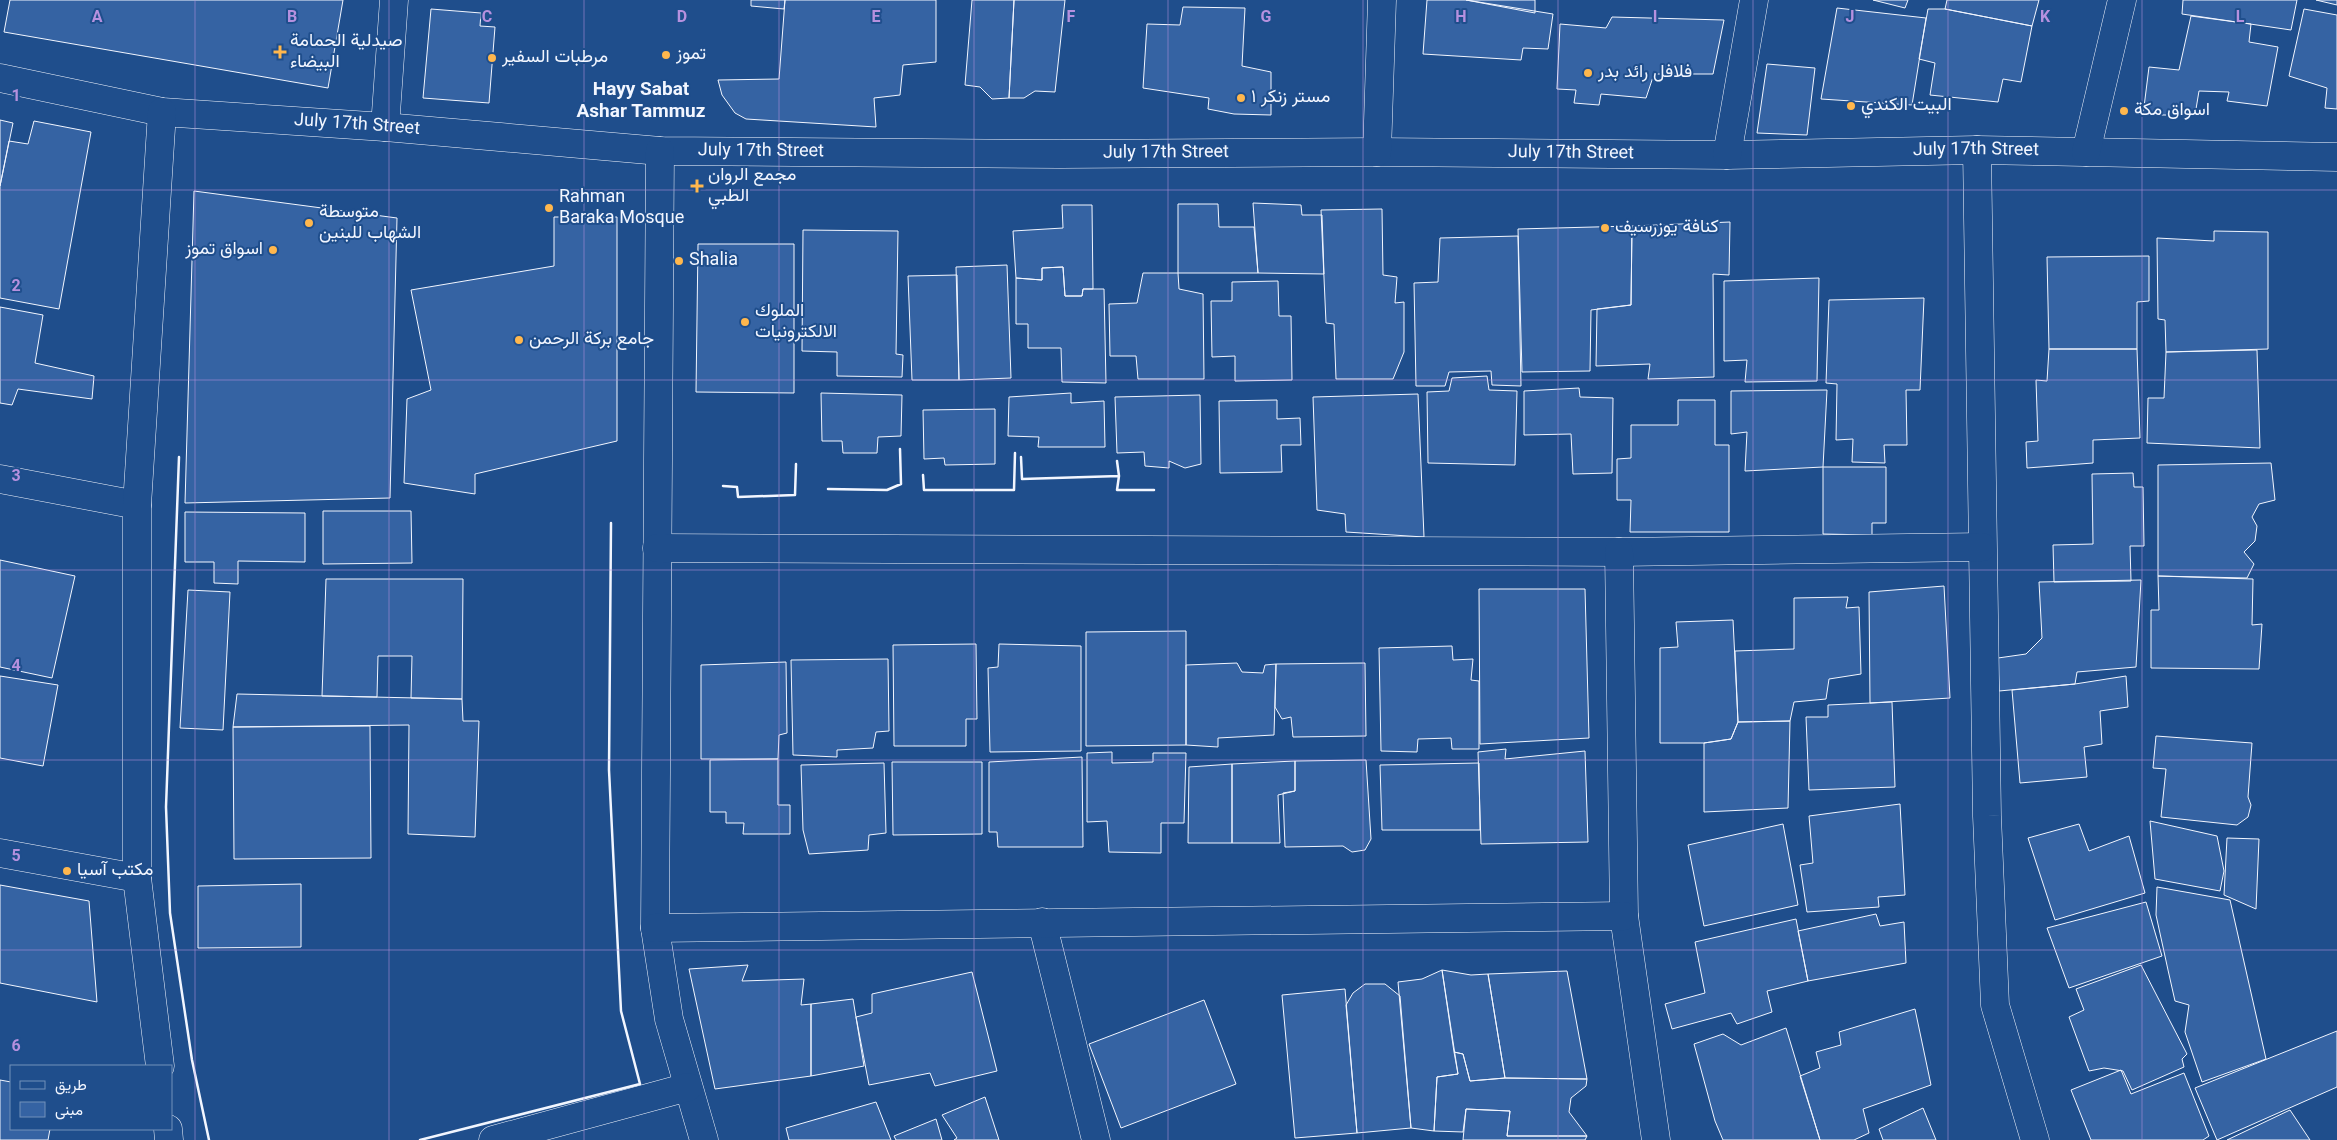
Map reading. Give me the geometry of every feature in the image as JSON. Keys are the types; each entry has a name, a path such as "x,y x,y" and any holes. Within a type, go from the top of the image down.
{"street":[{"path":"385,127 394,0"},
{"path":"1377,152 1382,0"},
{"path":"1727,155 1754,0"},
{"path":"2086,152 2122,0"},
{"name":"July 17th Street","path":"0,78 162,112 385,127 660,151 1050,154 1377,152 1727,155 1977,150 2337,157"},
{"path":"160,1065 137,878 137,505 162,112"},
{"path":"1977,150 1987,816 1995,1005 2035,1140"},
{"path":"660,151 655,928 669,1019 704,1140"},
{"path":"0,479 137,505"},
{"path":"657,548 1619,552 1982,547"},
{"path":"1619,552 1624,916 1656,1140"},
{"path":"0,853 137,878"},
{"path":"655,928 1624,916"},
{"path":"1042,922 1096,1140"},
{"path":"493,1140 688,1087"}],"building":[{"path":"10,0 343,0 328,88 4,32"},
{"path":"751,0 785,0 784,9 751,6"},
{"path":"785,0 936,0 936,62 903,65 900,95 874,98 876,127 746,119 735,113 722,95 718,80 779,79"},
{"path":"972,0 1014,0 1009,98 992,99 980,87 965,85"},
{"path":"1014,0 1065,0 1055,92 1035,91 1024,98 1009,98"},
{"path":"1427,0 1466,0 1553,14 1548,49 1523,48 1521,60 1423,54"},
{"path":"1466,0 1535,0 1535,13"},
{"path":"1873,0 1908,0 1905,8"},
{"path":"1947,0 2039,0 2032,26 1945,9"},
{"path":"2183,0 2297,0 2291,30 2182,14"},
{"path":"2316,0 2337,0 2337,5"},
{"path":"1183,7 1245,8 1242,66 1271,72 1271,115 1234,114 1208,109 1209,98 1143,88 1147,24 1180,25"},
{"path":"1837,8 1926,18 1912,105 1821,99"},
{"path":"431,9 481,13 480,26 495,27 489,103 423,98"},
{"path":"1928,9 1945,9 2032,26 2021,82 2003,79 1998,102 1930,95 1935,63 1919,59"},
{"path":"2304,9 2337,15 2337,109 2325,108 2327,88 2289,76"},
{"path":"2191,16 2251,24 2249,42 2278,47 2267,106 2227,101 2229,92 2199,91 2195,115 2143,115 2149,67 2179,70"},
{"path":"1612,17 1724,20 1713,74 1654,74 1646,98 1601,94 1599,105 1574,103 1576,90 1557,89 1560,24 1606,28"},
{"path":"1767,64 1815,68 1807,135 1757,133"},
{"path":"0,120 13,123 0,186"},
{"path":"34,121 91,132 59,309 0,298 0,186 9,141 28,144"},
{"path":"194,191 397,218 390,498 185,503"},
{"path":"1253,203 1301,205 1302,215 1322,215 1324,274 1258,273"},
{"path":"1178,204 1218,204 1219,227 1254,227 1258,273 1178,273"},
{"path":"1062,205 1092,205 1093,289 1083,289 1082,296 1065,296 1063,267 1042,268 1042,280 1016,278 1013,231 1063,228"},
{"path":"1382,209 1383,275 1397,277 1395,303 1404,302 1404,352 1393,379 1336,379 1334,324 1326,323 1321,210"},
{"name":"جامع بركة الرحمن","path":"554,217 617,217 617,441 475,474 475,494 404,483 407,399 431,390 411,290 554,266"},
{"path":"1730,222 1729,275 1713,274 1714,377 1648,379 1650,364 1596,366 1597,309 1631,305 1632,226"},
{"path":"1632,226 1631,305 1591,310 1590,371 1522,372 1518,229"},
{"path":"803,230 898,231 896,354 903,355 902,377 837,376 837,352 802,351"},
{"path":"2214,231 2268,232 2268,349 2166,352 2165,320 2158,319 2157,238 2214,241"},
{"path":"1518,236 1521,386 1492,385 1491,371 1449,372 1445,386 1416,386 1414,283 1438,282 1440,238"},
{"path":"698,244 794,244 794,393 696,392"},
{"path":"2149,256 2149,301 2137,302 2137,349 2049,349 2047,257"},
{"path":"1007,265 1011,378 959,380 956,267"},
{"path":"1063,267 1065,296 1082,296 1083,289 1104,289 1106,383 1062,382 1061,348 1028,348 1028,324 1016,324 1016,278 1042,280 1042,268"},
{"path":"1143,273 1178,273 1179,289 1203,294 1204,379 1138,379 1136,356 1110,356 1109,304 1137,303"},
{"path":"957,275 959,380 912,380 908,276"},
{"path":"1819,278 1817,381 1745,382 1747,360 1724,361 1724,281"},
{"path":"1278,281 1279,316 1291,316 1292,380 1235,381 1235,356 1212,357 1211,301 1232,301 1232,282"},
{"path":"1924,298 1920,390 1906,390 1907,445 1884,445 1885,463 1852,462 1853,439 1836,440 1837,384 1826,383 1829,300"},
{"path":"0,307 43,315 35,363 94,376 92,399 18,389 12,405 0,403"},
{"path":"2049,349 2137,349 2140,438 2093,440 2093,463 2027,468 2026,442 2038,441 2036,380 2047,381"},
{"path":"2257,350 2260,448 2147,443 2148,398 2164,398 2166,352"},
{"path":"1487,376 1489,390 1517,391 1515,465 1428,463 1427,392 1449,391 1452,378"},
{"path":"1579,388 1580,397 1613,398 1612,473 1573,474 1571,434 1524,435 1524,391"},
{"path":"1827,390 1823,467 1745,471 1747,432 1731,434 1731,391"},
{"path":"821,393 902,395 901,436 878,437 877,453 843,453 842,441 822,441"},
{"path":"1071,393 1071,403 1104,401 1105,447 1038,447 1039,437 1008,436 1009,397"},
{"path":"1418,394 1424,537 1346,532 1345,514 1317,510 1313,397"},
{"path":"1200,395 1201,464 1185,468 1169,461 1169,468 1145,466 1144,452 1117,453 1115,397"},
{"path":"1277,400 1277,419 1300,418 1301,445 1281,445 1282,472 1220,473 1219,401"},
{"path":"1678,400 1715,400 1715,445 1729,445 1729,532 1630,532 1631,500 1617,500 1617,459 1631,458 1631,425 1678,425"},
{"path":"995,409 995,464 945,465 944,458 924,459 923,410"},
{"path":"2271,463 2275,500 2259,504 2252,517 2257,526 2255,541 2244,552 2254,564 2247,578 2158,576 2158,465"},
{"path":"1823,467 1886,467 1886,523 1872,523 1872,535 1823,534"},
{"path":"2133,473 2134,487 2143,487 2144,546 2130,546 2131,581 2054,582 2053,545 2093,544 2092,474"},
{"path":"323,511 411,511 412,563 323,564"},
{"path":"185,512 305,513 305,562 238,561 238,584 214,583 214,562 185,562"},
{"path":"0,560 75,576 52,678 0,667"},
{"path":"2158,576 2253,579 2252,625 2262,624 2259,669 2151,668 2151,610 2159,610"},
{"path":"326,579 463,579 462,699 411,698 412,656 378,656 377,697 322,696"},
{"path":"2141,580 2136,667 2077,672 2075,684 1999,691 1998,658 2026,654 2042,638 2039,582"},
{"path":"1944,586 1950,698 1870,703 1869,592"},
{"path":"1479,589 1585,589 1589,738 1480,744"},
{"path":"188,590 230,592 223,730 180,728"},
{"path":"1848,597 1846,608 1859,607 1861,674 1829,679 1826,699 1794,702 1790,721 1738,722 1735,651 1794,649 1794,598"},
{"path":"1733,620 1738,722 1731,739 1704,743 1660,743 1660,648 1678,647 1676,622"},
{"path":"1186,631 1186,745 1086,746 1086,632"},
{"path":"976,644 977,719 966,719 966,746 894,746 893,645"},
{"path":"999,644 1081,646 1081,751 990,752 988,668 998,667"},
{"path":"1452,646 1453,660 1473,659 1471,680 1479,681 1479,749 1452,749 1451,738 1418,739 1417,752 1381,751 1379,648"},
{"path":"888,659 889,731 876,732 873,748 837,750 837,757 793,755 791,660"},
{"path":"786,662 787,733 779,735 778,759 701,759 701,665"},
{"path":"1237,663 1242,672 1263,673 1265,665 1276,664 1274,735 1218,738 1218,747 1186,745 1186,665"},
{"path":"1365,663 1366,736 1293,737 1291,717 1282,719 1275,707 1276,664"},
{"path":"0,676 58,685 43,766 0,758"},
{"path":"2126,676 2128,707 2100,711 2102,744 2084,747 2087,777 2020,783 2012,690 2075,684"},
{"path":"237,694 462,699 463,721 479,721 475,837 408,834 409,725 233,727"},
{"path":"1892,702 1895,787 1809,790 1806,717 1828,717 1828,705"},
{"path":"1790,721 1788,808 1704,812 1704,743 1731,739 1738,722"},
{"path":"370,726 371,858 234,859 233,727"},
{"path":"2156,736 2252,743 2248,797 2251,805 2248,817 2237,825 2161,817 2166,769 2153,768"},
{"path":"1506,749 1505,759 1585,751 1588,842 1481,844 1478,752"},
{"path":"1112,752 1112,763 1153,762 1153,753 1186,753 1184,823 1161,823 1161,853 1109,852 1107,821 1087,822 1087,753"},
{"path":"1082,757 1083,847 998,847 997,832 989,832 989,762"},
{"path":"778,759 778,805 790,805 790,834 743,834 744,823 726,823 726,812 710,812 710,760"},
{"path":"1366,760 1371,839 1365,850 1352,852 1343,846 1285,847 1283,793 1295,791 1295,761"},
{"path":"1295,761 1295,791 1278,795 1280,843 1232,843 1232,764"},
{"path":"892,762 982,762 982,834 893,835"},
{"path":"884,763 886,833 869,835 868,850 809,854 803,830 801,765"},
{"path":"1479,763 1480,830 1382,830 1380,765"},
{"path":"1232,764 1232,843 1188,843 1189,767"},
{"path":"1900,804 1905,895 1878,897 1879,907 1807,912 1800,865 1813,863 1809,816"},
{"path":"2150,821 2217,836 2224,871 2220,891 2155,879"},
{"path":"1783,824 1798,905 1704,926 1688,845"},
{"path":"2079,824 2089,851 2129,836 2145,893 2055,920 2028,838"},
{"path":"2227,838 2259,839 2256,909 2224,895"},
{"path":"301,884 301,947 198,948 198,886"},
{"path":"0,885 89,901 97,1002 0,983"},
{"path":"2157,887 2230,900 2266,1059 2202,1082 2185,1032 2189,1005 2175,1001 2156,915"},
{"path":"2146,902 2162,956 2069,988 2047,928"},
{"path":"1876,914 1880,926 1904,922 1906,963 1808,981 1798,931"},
{"path":"1796,919 1808,981 1767,991 1772,1012 1737,1024 1731,1013 1672,1029 1665,1004 1705,993 1695,942"},
{"path":"748,965 742,981 804,979 801,1005 811,1004 811,1076 715,1089 689,969"},
{"path":"2141,965 2187,1054 2182,1059 2184,1067 2132,1090 2123,1071 2104,1068 2089,1071 2069,1017 2084,1010 2076,989"},
{"path":"1442,970 1458,1074 1437,1077 1434,1131 1411,1128 1398,982 1422,979"},
{"path":"1442,970 1471,975 1488,974 1505,1078 1470,1081 1463,1054 1454,1052"},
{"path":"1567,971 1587,1079 1505,1078 1488,974"},
{"path":"972,972 997,1071 935,1086 930,1073 869,1085 856,1017 872,1013 872,994"},
{"path":"1365,984 1385,984 1400,996 1411,1128 1357,1133 1346,1005 1353,993"},
{"path":"1345,989 1357,1133 1295,1138 1282,995"},
{"path":"853,999 864,1066 811,1076 811,1004"},
{"path":"1204,1000 1236,1084 1121,1128 1089,1044"},
{"path":"1915,1009 1931,1085 1863,1109 1869,1133 1854,1140 1820,1140 1800,1076 1820,1068 1816,1052 1841,1045 1839,1032"},
{"path":"1786,1028 1820,1140 1723,1140 1715,1121 1694,1044 1723,1034 1741,1045"},
{"path":"2337,1031 2337,1087 2217,1140 2195,1088"},
{"path":"1454,1052 1463,1054 1470,1081 1505,1078 1587,1079 1586,1086 1571,1098 1569,1112 1587,1136 1507,1136 1510,1111 1466,1109 1463,1132 1434,1131 1437,1077 1458,1074"},
{"path":"2121,1070 2131,1094 2184,1073 2209,1136 2203,1140 2091,1140 2071,1090"},
{"path":"0,1080 10,1082 10,1130 50,1130 48,1140 0,1140"},
{"path":"985,1097 999,1140 954,1140 957,1138 942,1115"},
{"path":"876,1102 891,1140 789,1140 786,1128"},
{"path":"1923,1108 1936,1140 1883,1140 1879,1129"},
{"path":"1466,1109 1510,1111 1507,1136 1587,1136 1585,1140 1463,1140"},
{"path":"2290,1110 2310,1140 2227,1140"},
{"path":"936,1119 942,1140 896,1140 894,1136"}],"wall":[{"path":"828,489 887,490 901,484 900,449"},
{"path":"923,475 924,490 1014,490 1015,453"},
{"path":"179,457 166,807 170,913 192,1060 209,1140"},
{"path":"1021,457 1022,479 1119,476"},
{"path":"1117,461 1119,476 1117,490 1154,490"},
{"path":"723,486 737,487 738,497 795,495 796,464"},
{"path":"420,1140 640,1084 621,1011 609,770 611,523"}],"place":[{"name":"صيدلية الحمامة البيضاء","path":"280,52"},
{"name":"تموز","path":"666,55"},
{"name":"مرطبات السفير","path":"492,58"},
{"name":"فلافل رائد بدر","path":"1588,73"},
{"name":"مستر زنكر ١","path":"1241,98"},
{"name":"البيت الكندي","path":"1851,106"},
{"name":"اسواق مكة","path":"2124,111"},
{"name":"مجمع الروان الطبي","path":"697,186"},
{"name":"Rahman Baraka Mosque","path":"549,208"},
{"name":"متوسطة الشهاب للبنين","path":"309,223"},
{"name":"كنافة يوزرسيف","path":"1605,228"},
{"name":"اسواق تموز","path":"273,250"},
{"name":"Shalia","path":"679,261"},
{"name":"الملوك الالكترونيات","path":"745,322"},
{"name":"جامع بركة الرحمن","path":"519,340"},
{"name":"مكتب آسيا","path":"67,871"}],"district":[{"name":"Hayy Sabat Ashar Tammuz","path":"641,101"}]}
